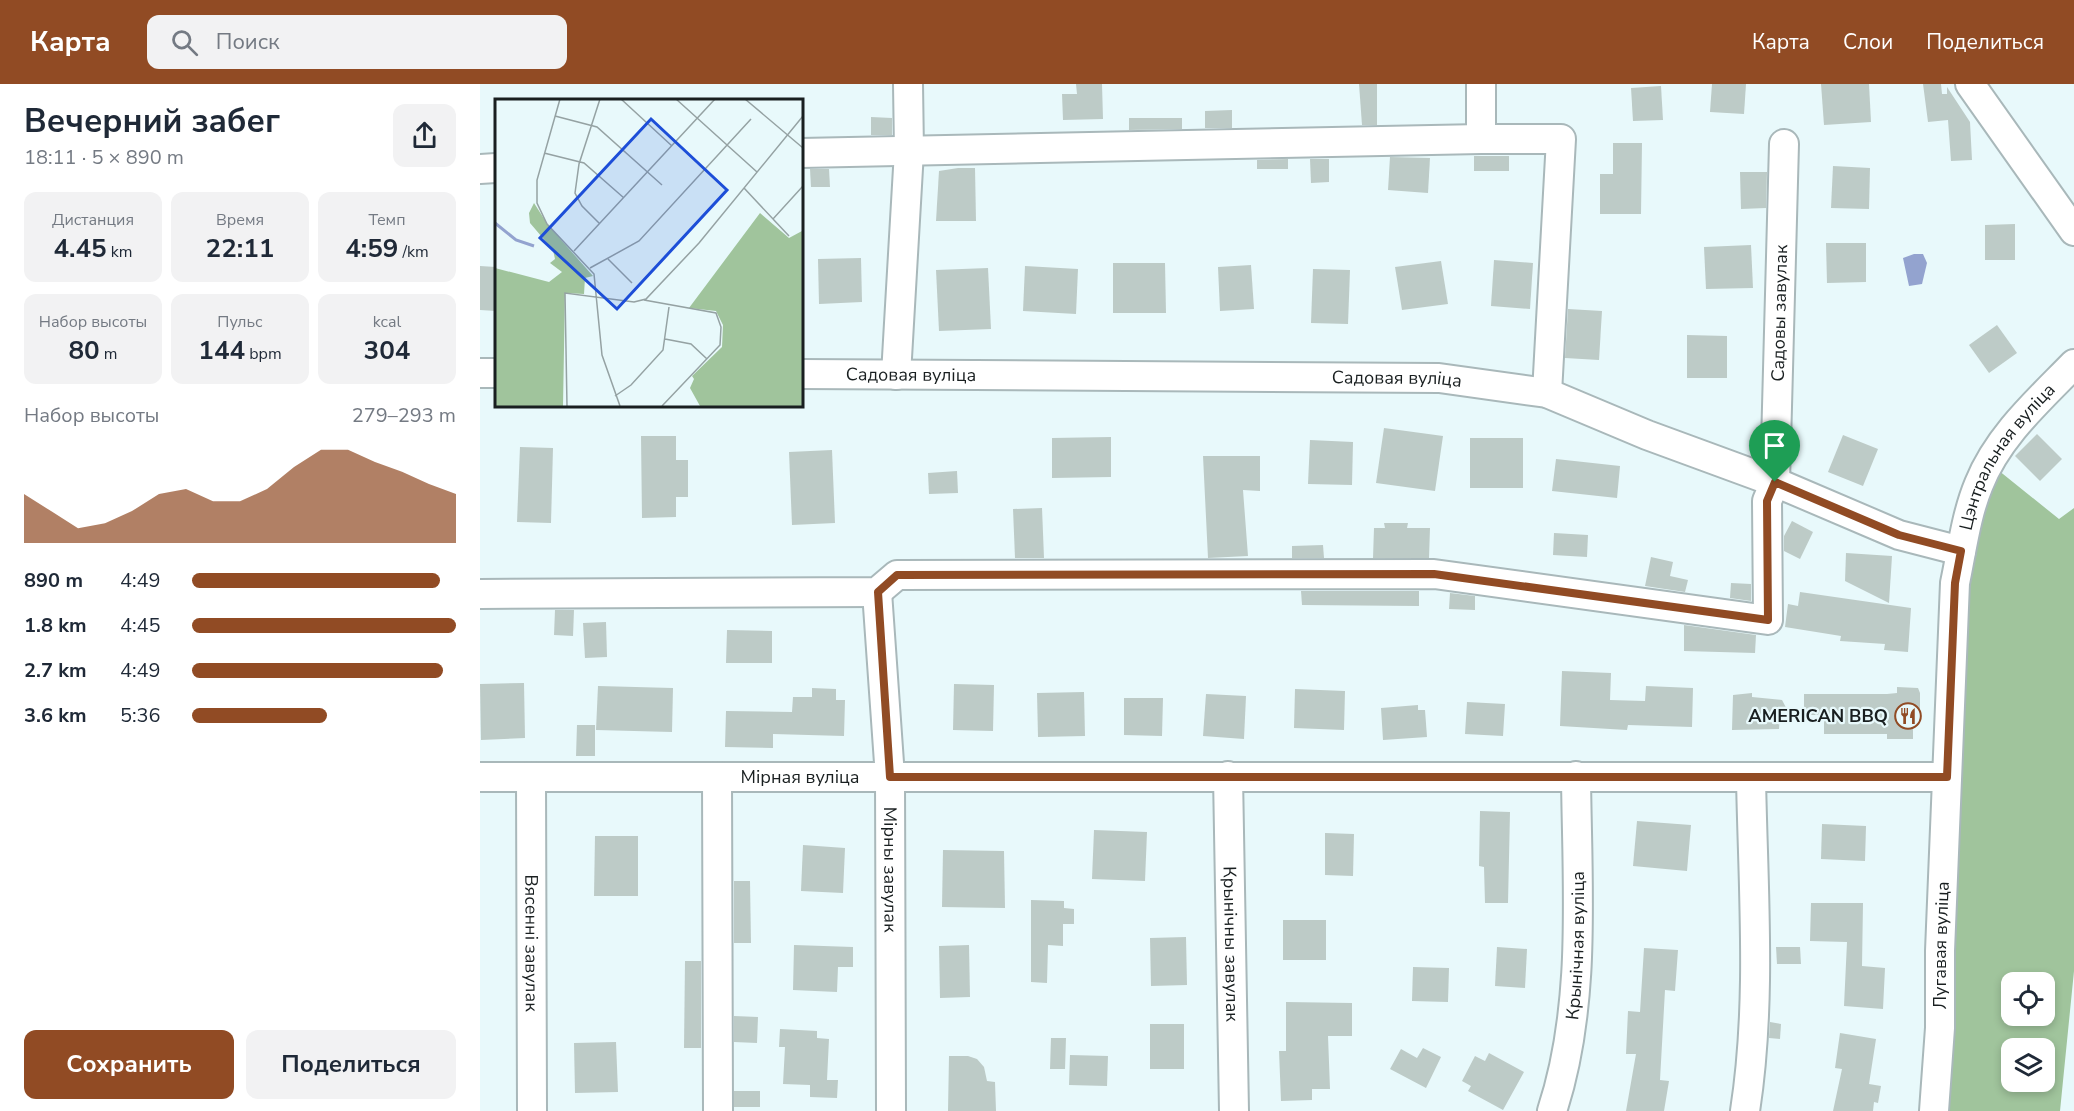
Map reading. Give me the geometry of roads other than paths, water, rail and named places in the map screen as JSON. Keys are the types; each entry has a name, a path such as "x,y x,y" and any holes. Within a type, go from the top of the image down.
{"street":[{"path":"896,375 909,150 908,84"},
{"path":"1481,84 1481,139"},
{"path":"1970,84 2074,231"},
{"path":"802,153 1561,139 1547,393"},
{"name":"Садовы завулак","path":"878,592 897,575 1434,574 1768,620 1767,501 1775,482 1784,144"},
{"path":"480,169 495,168"},
{"name":"Цэнтральная вуліца","path":"1947,777 1955,583 1968,515 1979,483 1995,453 2024,415 2074,364"},
{"name":"Садовая вуліца","path":"802,374 1439,378 1547,393 1647,435 1775,482 1899,535 1961,551"},
{"path":"480,594 878,592"},
{"name":"Мірны завулак","path":"878,592 890,777 891,1111"},
{"name":"Крынічны завулак","path":"1228,776 1234,1111"},
{"name":"Крынічная вуліца","path":"1552,1111 1563,1077 1571,1025 1578,917 1575,776"},
{"name":"Мірная вуліца","path":"480,777 1947,777"},
{"name":"Вясенні завулак","path":"531,777 532,1111"},
{"path":"717,777 718,1111"},
{"name":"Лугавая вуліца","path":"1934,1111 1940,1028 1947,777"},
{"path":"1745,1111 1750,1076 1754,937 1751,778"}],"water":[{"path":"1923,254 1927,263 1922,284 1909,286 1903,258"}],"place":[{"name":"AMERICAN BBQ","path":"1908,716"}]}
